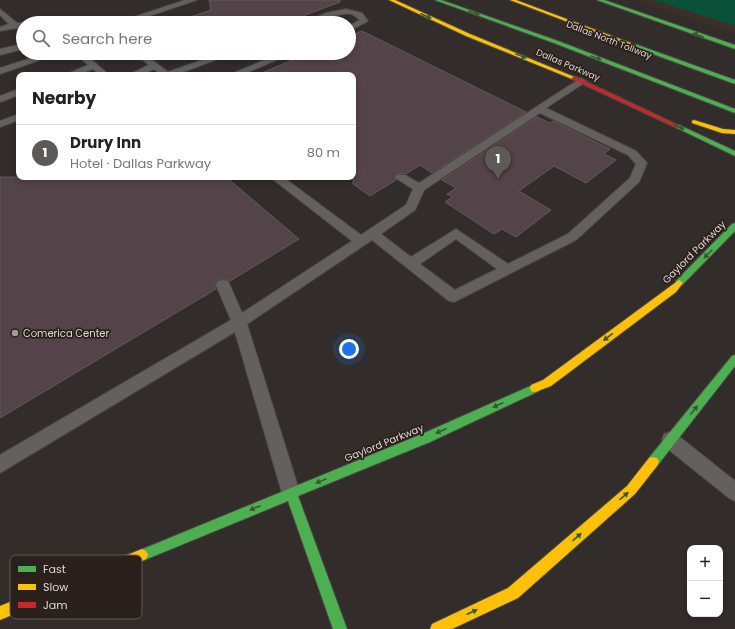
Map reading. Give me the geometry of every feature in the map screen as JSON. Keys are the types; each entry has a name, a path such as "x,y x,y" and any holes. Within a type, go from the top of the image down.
{"main road":[{"name":"Dallas Parkway","path":"391,0 468,35 581,81 735,154"},
{"path":"437,0 556,42 735,111"},
{"name":"Dallas North Tollway","path":"512,0 735,82"},
{"path":"537,0 619,39"},
{"path":"599,0 715,40 735,49"},
{"path":"581,81 669,115 722,131 735,132"},
{"name":"Gaylord Parkway","path":"141,555 426,438 547,383 672,290 735,226"},
{"path":"437,629 513,593 631,490 735,359"},
{"path":"291,493 340,629"},
{"name":"Gaylord Parkway","path":"0,613 10,609"}],"lane":[{"path":"142,16 193,0"},
{"path":"0,11 16,23"},
{"path":"323,16 332,12 350,11 358,14 364,21 356,25"},
{"path":"0,29 16,26"},
{"path":"0,52 16,48"},
{"path":"0,71 33,60"},
{"path":"87,60 101,72"},
{"path":"148,60 163,72"},
{"path":"176,72 210,60"},
{"path":"240,72 270,60"},
{"path":"77,72 94,66"},
{"path":"140,72 156,66"},
{"path":"0,465 239,322 411,207 419,188 581,81"},
{"path":"0,99 16,93"},
{"path":"281,180 367,237 410,263 454,297 572,237 635,180 642,163 632,153 540,109"},
{"path":"0,124 16,118"},
{"path":"401,177 419,188"},
{"path":"410,263 456,233 508,270"},
{"path":"223,285 239,322 291,493"},
{"path":"670,440 735,492"}],"shaded area":[{"path":"633,0 735,0 735,34"}],"green space":[{"path":"653,0 735,0 735,26"}],"building":[{"path":"209,0 340,0 340,2 303,16 193,16 211,10"},
{"path":"362,31 526,112 432,173 420,165 406,174 397,174 394,177 396,180 370,196 353,184 353,180 356,180 356,72 264,72 292,60 356,60 356,33"},
{"path":"537,117 550,123 553,121 610,149 604,154 616,160 586,183 554,166 519,191 551,210 516,237 502,229 494,234 445,202 452,197 447,194 456,188 442,180"},
{"path":"0,177 16,177 16,180 230,180 299,239 230,281 223,279 218,280 215,284 216,289 0,418"}],"traffic: fast":[{"path":"437,0 556,42 735,111"},
{"path":"599,0 735,47"},
{"path":"633,45 735,82"},
{"path":"679,127 735,154"},
{"path":"679,283 735,226"},
{"path":"653,462 735,359"},
{"path":"142,555 426,438 535,388"},
{"path":"291,493 340,629"}],"traffic: slow":[{"path":"391,0 468,35 574,78"},
{"path":"512,0 633,45"},
{"path":"694,122 722,131 735,132"},
{"path":"535,388 547,383 673,290 679,283"},
{"path":"437,629 513,593 631,490 653,462"},
{"path":"0,613 10,609"}],"traffic: jam":[{"path":"574,78 679,127"}],"place":[{"name":"Drury Inn","path":"498,179"},
{"name":"Comerica Center","path":"15,333"}]}
